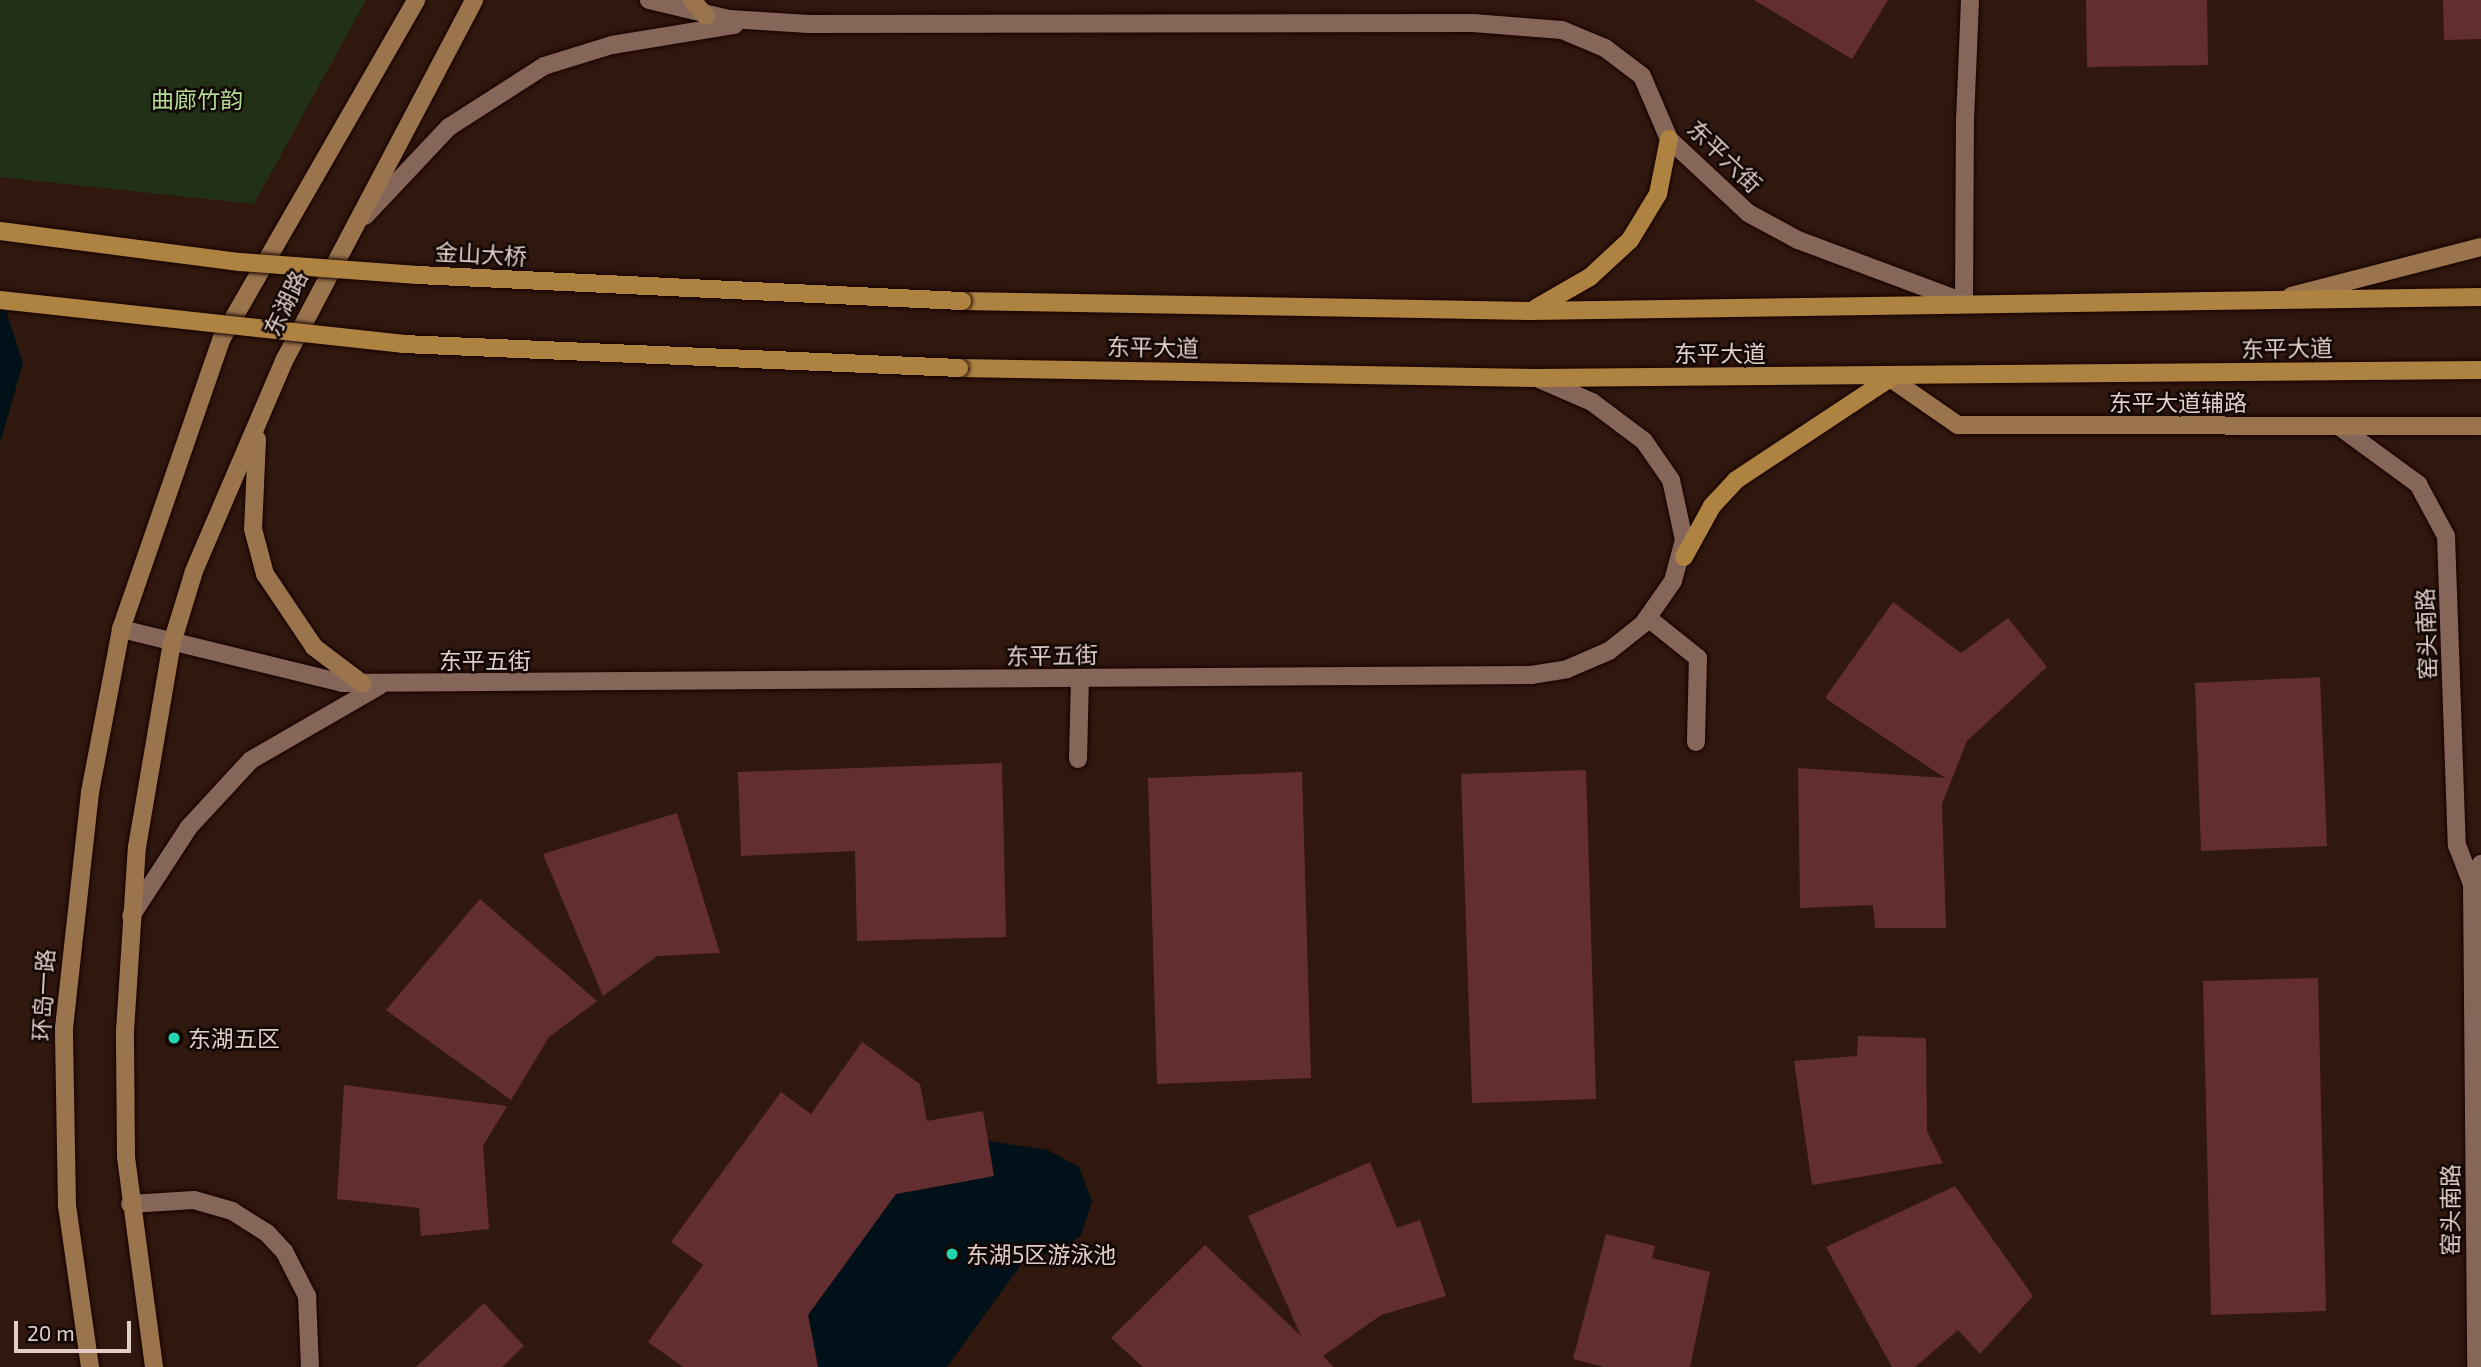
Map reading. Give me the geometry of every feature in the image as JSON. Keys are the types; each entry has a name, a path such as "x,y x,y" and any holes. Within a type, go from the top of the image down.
{"main road":[{"name":"东湖路","path":"121,629 222,338 266,251 416,0"},
{"name":"东湖路","path":"172,643 194,571 261,412 344,240 474,0"},
{"path":"692,0 706,16"},
{"path":"1529,311 1590,277 1630,240 1658,194 1669,139"},
{"name":"金山大桥","path":"0,231 66,244 363,271 962,300"},
{"path":"2283,299 2481,247"},
{"name":"东平大道","path":"962,300 1529,311 1964,302 2481,298"},
{"name":"东平大道","path":"0,300 403,344 959,368 1535,378 1890,378 2481,370"},
{"path":"1684,557 1712,506 1736,480 1890,378"},
{"name":"东平大道辅路","path":"1890,378 1958,425 2481,426"},
{"path":"261,412 251,503 265,574 314,647 363,684"},
{"name":"环岛一路","path":"90,1367 67,1206 64,1028 86,818 121,629"},
{"path":"154,1367 130,1203 124,1073 131,916 142,811 172,643"}],"street":[{"name":"东平六街","path":"649,0 706,16 756,21 1535,25 1585,37 1636,70 1652,90 1669,139 1724,195 1763,222 1964,302"},
{"path":"1964,302 1965,120 1970,0"},
{"path":"344,240 425,149 522,78 612,45 756,21"},
{"path":"1535,378 1592,402 1650,447 1676,497 1684,557"},
{"name":"窑头南路","path":"2340,427 2418,484 2446,536 2457,845 2473,884 2476,1367"},
{"name":"东平五街","path":"121,629 307,678 363,684 1531,674 1594,659 1648,618 1684,557"},
{"path":"1648,618 1698,658 1696,741"},
{"path":"1078,759 1080,679"},
{"path":"131,916 189,827 251,760 296,728 383,684"},
{"name":"窑头南路","path":"2473,884 2481,864"},
{"path":"130,1203 194,1200 232,1212 267,1233 285,1251 307,1296 310,1367"}],"green space":[{"name":"曲廊竹韵","path":"0,0 366,0 254,204 0,177"}],"shaded area":[{"path":"0,292 23,363 0,443"},
{"name":"东湖5区游泳池","path":"988,1141 1048,1150 1079,1167 1092,1201 1081,1236 1053,1254 1028,1255 947,1367 818,1367 808,1315 896,1194 994,1176"}],"building":[{"path":"1754,0 1888,0 1852,59"},
{"path":"2086,0 2207,0 2208,65 2087,67"},
{"path":"2443,0 2481,0 2481,39 2444,40"},
{"path":"1893,602 1961,653 2008,618 2047,667 1967,741 1942,804 1946,928 1875,928 1873,905 1800,908 1798,768 1945,778 1825,698"},
{"path":"2320,677 2327,846 2201,851 2195,683"},
{"path":"1002,763 1006,937 857,941 855,851 741,856 738,772"},
{"path":"1586,770 1596,1099 1472,1103 1461,774"},
{"path":"1302,772 1311,1078 1157,1084 1148,778"},
{"path":"677,813 720,953 657,956 603,996 543,854"},
{"path":"480,899 597,1001 549,1037 511,1100 386,1010"},
{"path":"2318,978 2326,1311 2211,1315 2203,981"},
{"path":"1858,1036 1926,1038 1927,1131 1943,1163 1812,1185 1794,1061 1857,1056"},
{"path":"862,1042 920,1084 927,1121 983,1111 994,1176 896,1194 808,1315 818,1367 683,1367 648,1342 703,1265 671,1242 781,1092 811,1114"},
{"path":"344,1085 507,1106 483,1146 489,1229 421,1236 419,1208 337,1199"},
{"path":"1370,1162 1397,1228 1420,1220 1446,1296 1381,1315 1323,1356 1334,1367 1143,1367 1111,1338 1205,1245 1301,1336 1248,1216"},
{"path":"1955,1186 2033,1296 1980,1354 1958,1330 1915,1367 1892,1367 1826,1247"},
{"path":"1606,1234 1655,1246 1652,1258 1710,1272 1690,1367 1604,1367 1573,1359"},
{"path":"484,1303 524,1346 502,1367 416,1367"}],"place":[{"name":"东湖五区","path":"174,1038"},
{"name":"东湖5区游泳池","path":"952,1254"}]}
